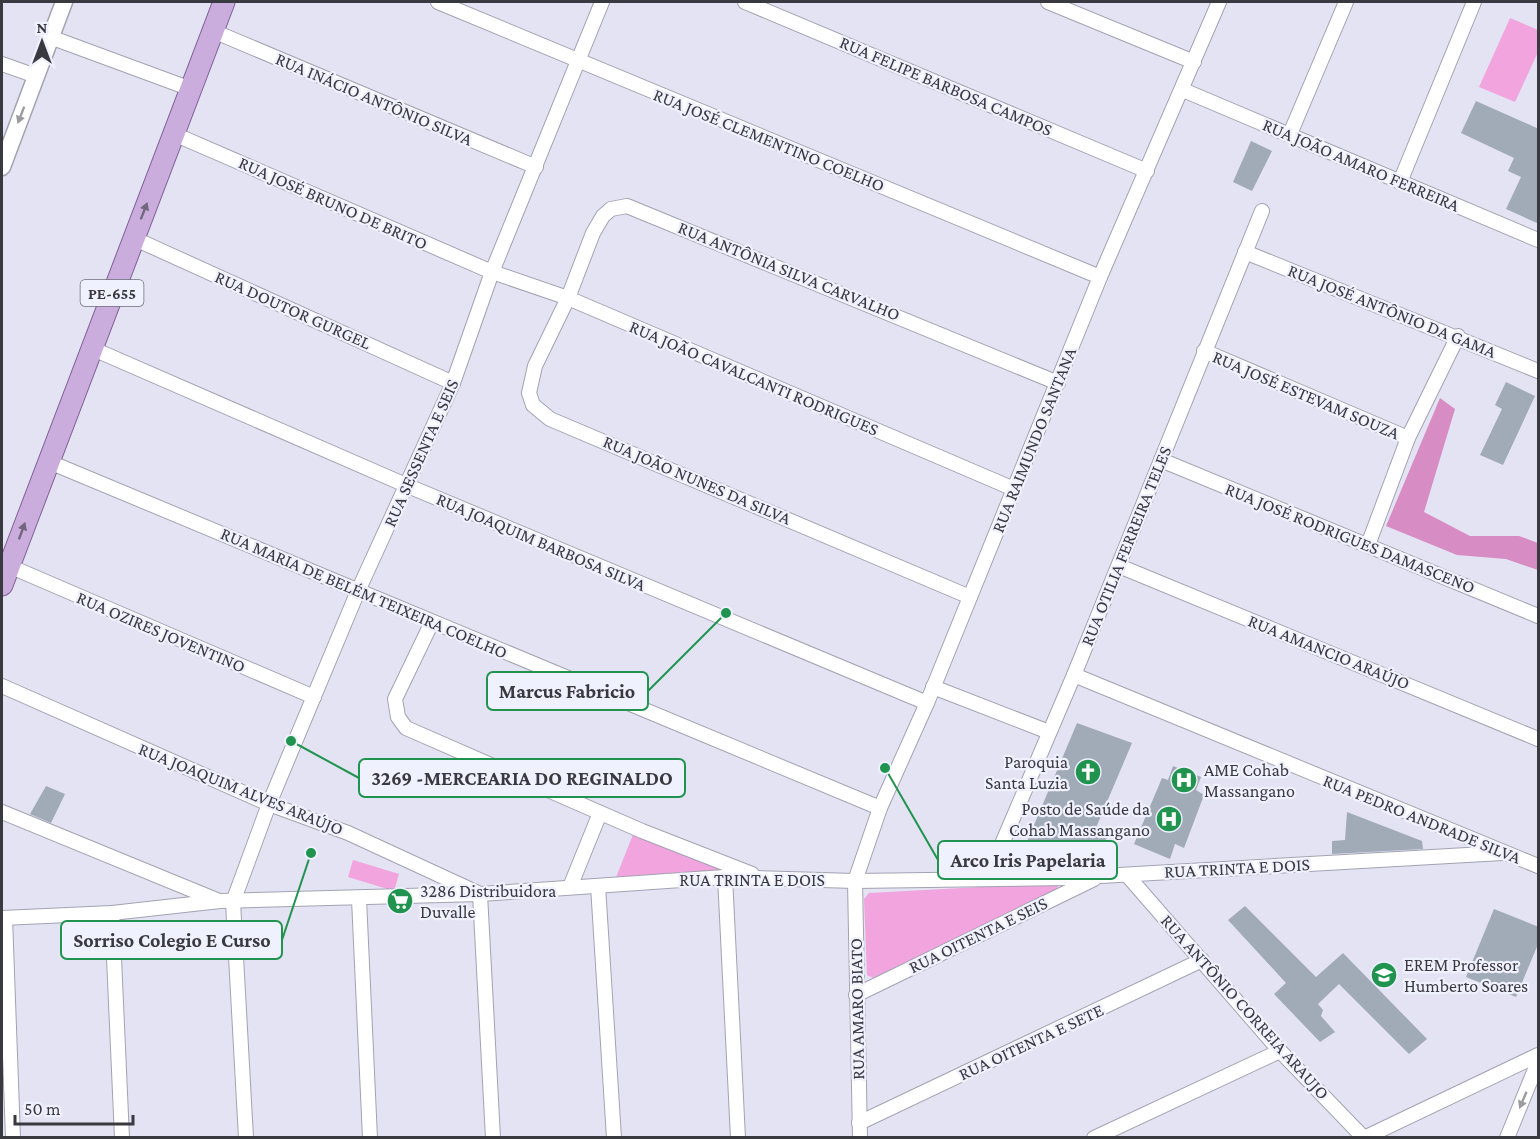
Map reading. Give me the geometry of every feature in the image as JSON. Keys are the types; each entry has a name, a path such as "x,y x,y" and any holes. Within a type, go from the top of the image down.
{"main road":[{"name":"PE-655","path":"5,576 224,2"}],"street":[{"path":"2,167 64,2"},
{"name":"RUA JOSÉ CLEMENTINO COELHO","path":"438,2 1100,277"},
{"name":"RUA SESSENTA E SEIS","path":"227,902 358,591 408,486 453,383 492,272 602,2"},
{"name":"RUA FELIPE BARBOSA CAMPOS","path":"745,2 1147,171"},
{"path":"1048,2 1194,62"},
{"name":"RUA RAIMUNDO SANTANA","path":"855,880 880,808 927,703 1100,277 1183,90 1219,2"},
{"path":"1290,134 1346,2"},
{"path":"1400,182 1474,2"},
{"name":"RUA INÁCIO ANTÔNIO SILVA","path":"213,31 536,167"},
{"path":"50,37 191,89"},
{"path":"2,64 36,76"},
{"name":"RUA JOÃO AMARO FERREIRA","path":"1183,90 1539,240"},
{"name":"RUA JOSÉ BRUNO DE BRITO","path":"174,134 492,272"},
{"name":"RUA ANTÔNIA SILVA CARVALHO","path":"568,298 593,233 603,216 616,207 627,206 1058,383"},
{"name":"RUA OTILIA FERREIRA TELES","path":"987,879 1119,566 1262,211"},
{"name":"RUA DOUTOR GURGEL","path":"133,238 453,383"},
{"name":"RUA JOSÉ ANTÔNIO DA GAMA","path":"1245,252 1458,336 1539,371"},
{"name":"RUA JOÃO CAVALCANTI RODRIGUES","path":"492,272 568,298 1014,489"},
{"name":"RUA JOÃO NUNES DA SILVA","path":"568,298 529,383 533,405 542,414 970,597"},
{"path":"1368,545 1408,438 1458,336"},
{"name":"RUA JOAQUIM BARBOSA SILVA","path":"91,348 408,486 927,703"},
{"name":"RUA JOSÉ ESTEVAM SOUZA","path":"1204,351 1408,438"},
{"name":"RUA JOSÉ RODRIGUES DAMASCENO","path":"1161,460 1539,616"},
{"name":"RUA MARIA DE BELÉM TEIXEIRA COELHO","path":"47,461 880,808"},
{"name":"RUA AMANCIO ARAÚJO","path":"1119,566 1539,739"},
{"name":"RUA OZIRES JOVENTINO","path":"5,576 314,697"},
{"path":"432,622 395,699 395,708 401,723 426,737 600,813 764,879"},
{"name":"RUA PEDRO ANDRADE SILVA","path":"1074,675 1502,853 1539,866"},
{"name":"RUA JOAQUIM ALVES ARAÚJO","path":"2,686 269,804 348,833 480,894"},
{"path":"933,687 1049,732"},
{"path":"2,812 227,902 246,1137"},
{"path":"570,886 600,813"},
{"name":"RUA TRINTA E DOIS","path":"3,918 112,913 227,902 480,894 725,877 855,880 1100,876 1502,853"},
{"name":"RUA ANTÔNIO CORREIA ARAUJO","path":"1127,875 1280,1051 1364,1137"},
{"name":"RUA OITENTA E SEIS","path":"856,995 1100,876"},
{"path":"725,877 738,1137"},
{"name":"RUA AMARO BIATO","path":"855,880 860,1130"},
{"path":"598,886 614,1137"},
{"path":"480,894 492,1137"},
{"path":"359,899 370,1137"},
{"path":"112,913 122,1137"},
{"path":"3,918 7,1120 13,1137"},
{"name":"RUA OITENTA E SETE","path":"860,1130 1202,960"},
{"path":"1094,1137 1280,1051"},
{"path":"1364,1137 1539,1055"},
{"path":"1507,1137 1539,1062"}],"shaded area":[{"path":"1510,18 1538,30 1538,52 1515,102 1479,87"},
{"path":"1440,398 1455,409 1424,512 1470,536 1519,536 1538,543 1538,570 1506,559 1457,555 1386,526"},
{"path":"634,832 729,871 615,880"},
{"path":"353,860 399,874 394,891 348,877"},
{"path":"1057,883 1058,890 873,978 867,975 864,899 869,893"}],"building":[{"path":"1476,101 1539,129 1539,224 1506,209 1521,177 1508,171 1514,158 1461,133"},
{"path":"1251,141 1272,151 1252,191 1233,182"},
{"path":"1506,382 1535,396 1503,465 1480,455 1502,409 1495,405"},
{"path":"1077,723 1132,743 1095,830 1108,835 1094,867 1079,863 1018,863"},
{"name":"Posto de Saúde da Cohab Massangano","path":"1173,766 1201,777 1196,790 1204,795 1184,848 1175,844 1170,859 1134,844 1162,778 1168,780"},
{"path":"46,786 65,794 51,823 30,814"},
{"path":"1347,812 1422,841 1423,849 1332,854 1332,841 1345,840"},
{"path":"1245,906 1316,977 1343,953 1427,1039 1409,1054 1339,984 1318,1004 1323,1010 1321,1016 1335,1032 1320,1042 1274,994 1286,983 1228,920"},
{"path":"1494,909 1539,927 1539,942 1516,997 1466,977"}],"place":[{"name":"Marcus Fabricio","path":"726,613"},
{"name":"3269 -MERCEARIA DO REGINALDO","path":"291,741"},
{"name":"Arco Iris Papelaria","path":"885,768"},
{"name":"Paroquia Santa Luzia","path":"1088,772"},
{"name":"AME Cohab Massangano","path":"1184,780"},
{"name":"Posto de Saúde da Cohab Massangano","path":"1169,819"},
{"name":"Sorriso Colegio E Curso","path":"311,853"},
{"name":"3286 Distribuidora Duvalle","path":"400,901"},
{"name":"EREM Professor Humberto Soares","path":"1384,975"}]}
